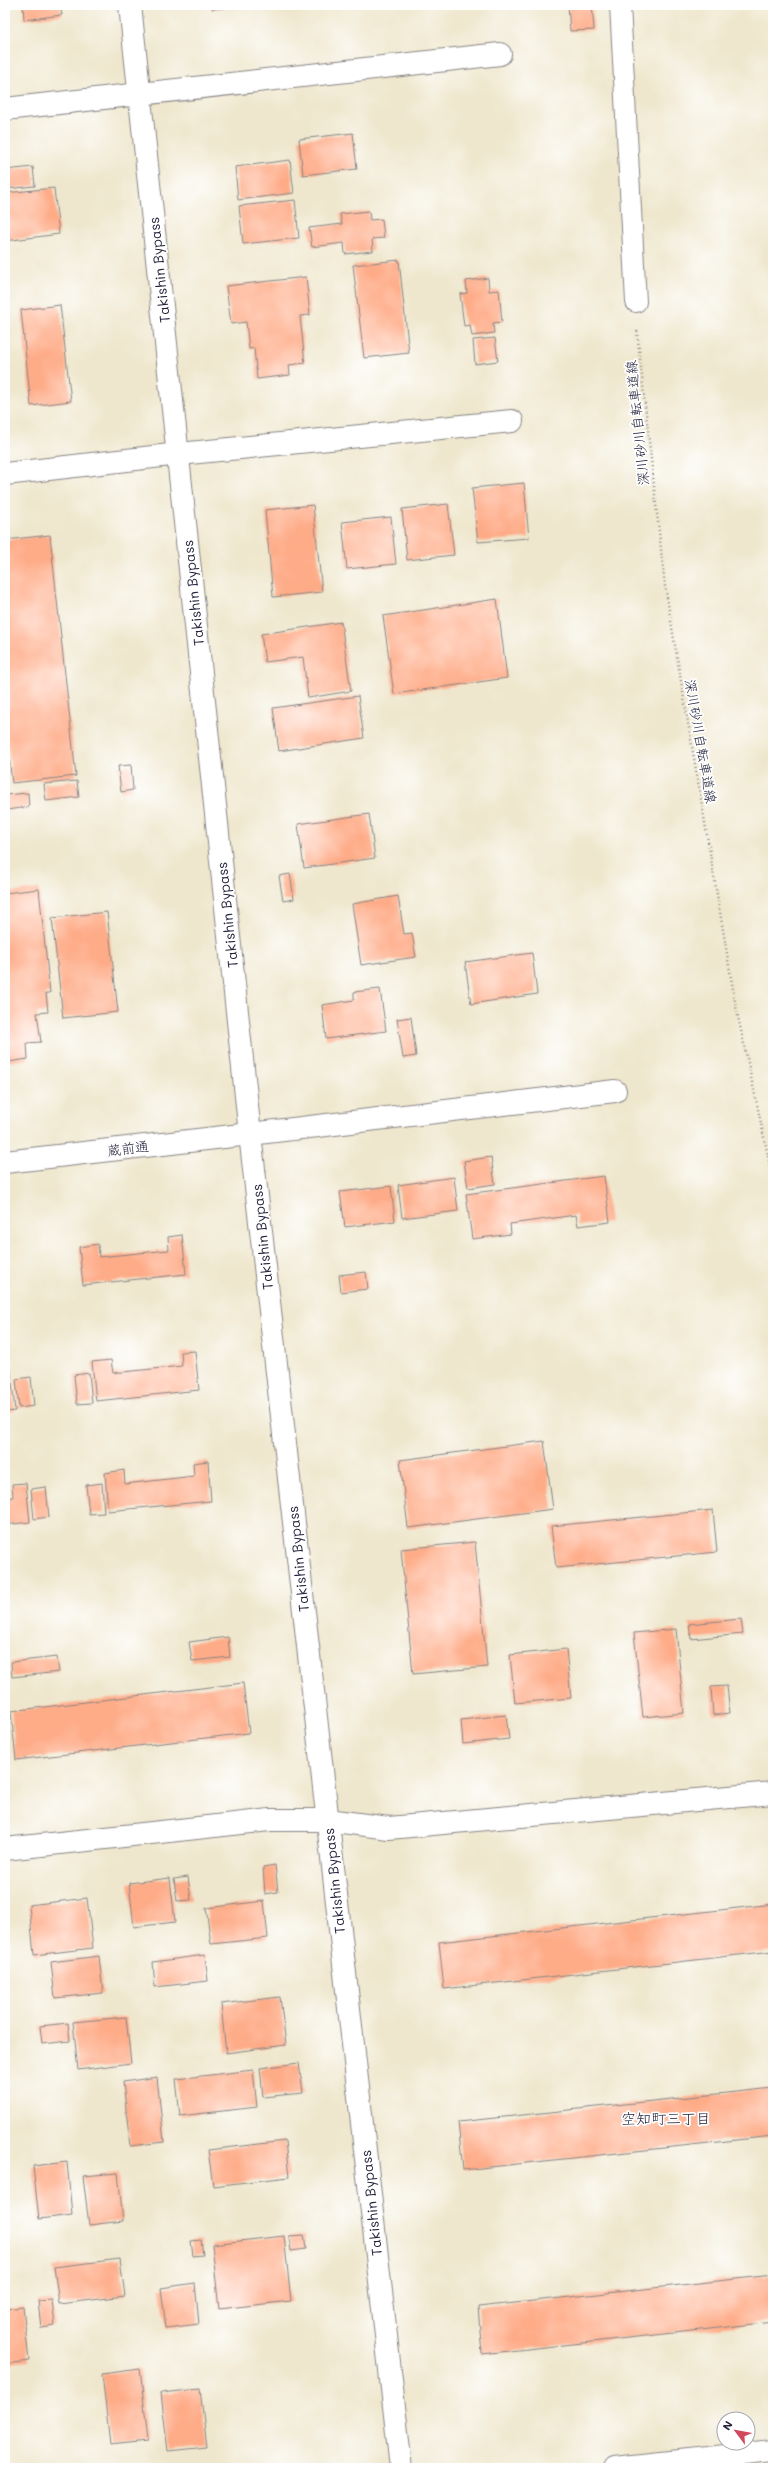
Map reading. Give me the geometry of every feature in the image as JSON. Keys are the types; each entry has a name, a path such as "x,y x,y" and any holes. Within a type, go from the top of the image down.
{"main road":[{"name":"Takishin Bypass","path":"130,5 179,454 250,1134 401,2468"},
{"path":"5,109 500,54"},
{"path":"5,474 179,454 512,421"},
{"name":"蔵前通","path":"5,1162 615,1091"},
{"path":"5,1849 270,1820 328,1820 389,1828 773,1793"},
{"path":"615,2468 717,2463 773,2451"}],"lane":[{"path":"620,5 636,302"}],"path":[{"name":"深川砂川自転車道線","path":"636,302 665,586 736,1007 773,1179"}],"building":[{"path":"23,5 60,5 62,15 24,20"},
{"path":"212,5 242,5 242,6 212,9"},
{"path":"568,5 592,5 594,30 570,31"},
{"path":"353,133 357,169 303,175 299,139"},
{"path":"290,160 294,193 238,200 235,167"},
{"path":"33,167 35,186 6,189 5,170"},
{"path":"54,188 59,234 5,241 5,193"},
{"path":"295,200 299,238 243,244 239,206"},
{"path":"369,211 370,220 382,219 384,238 372,239 373,251 345,254 344,243 312,247 309,228 342,224 340,214"},
{"path":"399,260 409,353 364,358 353,265"},
{"path":"306,277 310,315 300,316 305,363 289,365 290,375 257,379 254,348 249,349 246,322 231,324 226,286"},
{"path":"488,278 489,291 499,290 502,322 493,323 494,333 472,336 470,325 464,326 460,294 467,293 466,281"},
{"path":"60,305 71,401 31,406 21,310"},
{"path":"495,338 498,361 475,364 473,340"},
{"path":"524,483 529,538 478,542 472,488"},
{"path":"448,504 454,555 407,560 402,509"},
{"path":"313,505 322,592 273,597 265,510"},
{"path":"391,517 396,564 347,569 342,522"},
{"path":"50,535 76,776 12,783 5,722 5,540"},
{"path":"497,599 507,678 394,694 383,616"},
{"path":"341,622 351,691 308,698 303,657 265,662 261,634"},
{"path":"358,696 364,738 279,751 273,708"},
{"path":"131,765 133,790 121,792 118,766"},
{"path":"77,781 79,797 46,801 44,784"},
{"path":"28,793 29,807 6,810 5,795"},
{"path":"369,814 375,858 304,868 298,824"},
{"path":"290,874 294,899 283,901 279,876"},
{"path":"39,889 50,993 46,993 48,1012 37,1013 41,1042 27,1043 28,1059 8,1062 5,1046 5,893"},
{"path":"398,896 404,934 412,933 416,957 361,965 352,904"},
{"path":"107,912 118,1012 63,1018 52,918"},
{"path":"532,953 537,994 471,1004 465,962"},
{"path":"380,989 386,1031 326,1039 322,1005 354,1000 354,992"},
{"path":"411,1017 416,1056 403,1058 397,1019"},
{"path":"491,1157 495,1184 468,1188 464,1161"},
{"path":"604,1176 610,1222 578,1226 576,1215 510,1224 511,1234 472,1239 466,1194"},
{"path":"454,1177 458,1211 402,1218 398,1185"},
{"path":"391,1186 395,1221 345,1227 340,1192"},
{"path":"182,1235 186,1274 83,1285 79,1247 98,1244 99,1257 169,1250 168,1237"},
{"path":"366,1272 368,1289 341,1292 339,1275"},
{"path":"195,1351 199,1390 96,1401 92,1362 111,1360 113,1373 182,1366 181,1352"},
{"path":"11,1372 15,1411 5,1412 5,1373"},
{"path":"89,1373 92,1403 77,1404 74,1375"},
{"path":"31,1377 34,1406 19,1408 16,1379"},
{"path":"544,1441 553,1509 408,1528 400,1460"},
{"path":"208,1461 211,1501 108,1511 105,1473 124,1470 125,1484 194,1476 193,1463"},
{"path":"26,1483 30,1522 5,1525 5,1498 13,1497 12,1484"},
{"path":"102,1483 104,1513 89,1514 86,1485"},
{"path":"46,1487 49,1517 34,1519 31,1489"},
{"path":"713,1510 717,1552 556,1568 551,1526"},
{"path":"475,1542 487,1667 413,1674 401,1549"},
{"path":"741,1619 743,1634 691,1639 689,1624"},
{"path":"676,1629 684,1713 643,1717 634,1633"},
{"path":"228,1637 230,1657 192,1661 189,1642"},
{"path":"566,1649 571,1698 515,1703 510,1655"},
{"path":"57,1657 59,1672 12,1677 11,1662"},
{"path":"243,1683 249,1733 16,1760 11,1711"},
{"path":"727,1686 730,1713 713,1715 711,1687"},
{"path":"506,1715 509,1739 463,1744 461,1720"},
{"path":"275,1865 278,1892 265,1894 263,1867"},
{"path":"188,1877 191,1900 177,1901 174,1879"},
{"path":"170,1878 175,1922 134,1927 129,1883"},
{"path":"87,1898 93,1948 34,1955 29,1905"},
{"path":"264,1901 268,1938 211,1944 206,1908"},
{"path":"773,1904 773,1951 444,1989 439,1942"},
{"path":"205,1955 208,1981 155,1987 153,1962"},
{"path":"99,1956 103,1993 55,1998 51,1962"},
{"path":"280,1997 286,2045 226,2053 221,2004"},
{"path":"126,2017 131,2063 78,2070 73,2022"},
{"path":"68,2023 70,2041 42,2044 40,2026"},
{"path":"299,2063 303,2093 263,2097 260,2068"},
{"path":"253,2070 257,2107 180,2116 176,2079"},
{"path":"157,2077 164,2142 130,2146 123,2082"},
{"path":"773,2088 773,2136 463,2170 458,2122"},
{"path":"285,2141 289,2177 213,2186 208,2150"},
{"path":"67,2162 72,2215 39,2219 33,2166"},
{"path":"118,2173 123,2221 89,2225 83,2176"},
{"path":"304,2235 306,2249 291,2251 289,2236"},
{"path":"284,2236 291,2301 219,2309 212,2244"},
{"path":"201,2240 203,2255 193,2256 191,2241"},
{"path":"120,2259 125,2296 59,2304 54,2267"},
{"path":"773,2275 773,2322 482,2354 478,2307"},
{"path":"195,2283 199,2324 166,2328 161,2288"},
{"path":"52,2300 55,2326 41,2328 38,2301"},
{"path":"23,2307 29,2361 5,2364 5,2309"},
{"path":"140,2369 148,2440 110,2444 102,2374"},
{"path":"200,2389 207,2447 168,2451 161,2393"}],"district":[{"name":"空知町三丁目","path":"666,2118"}]}
